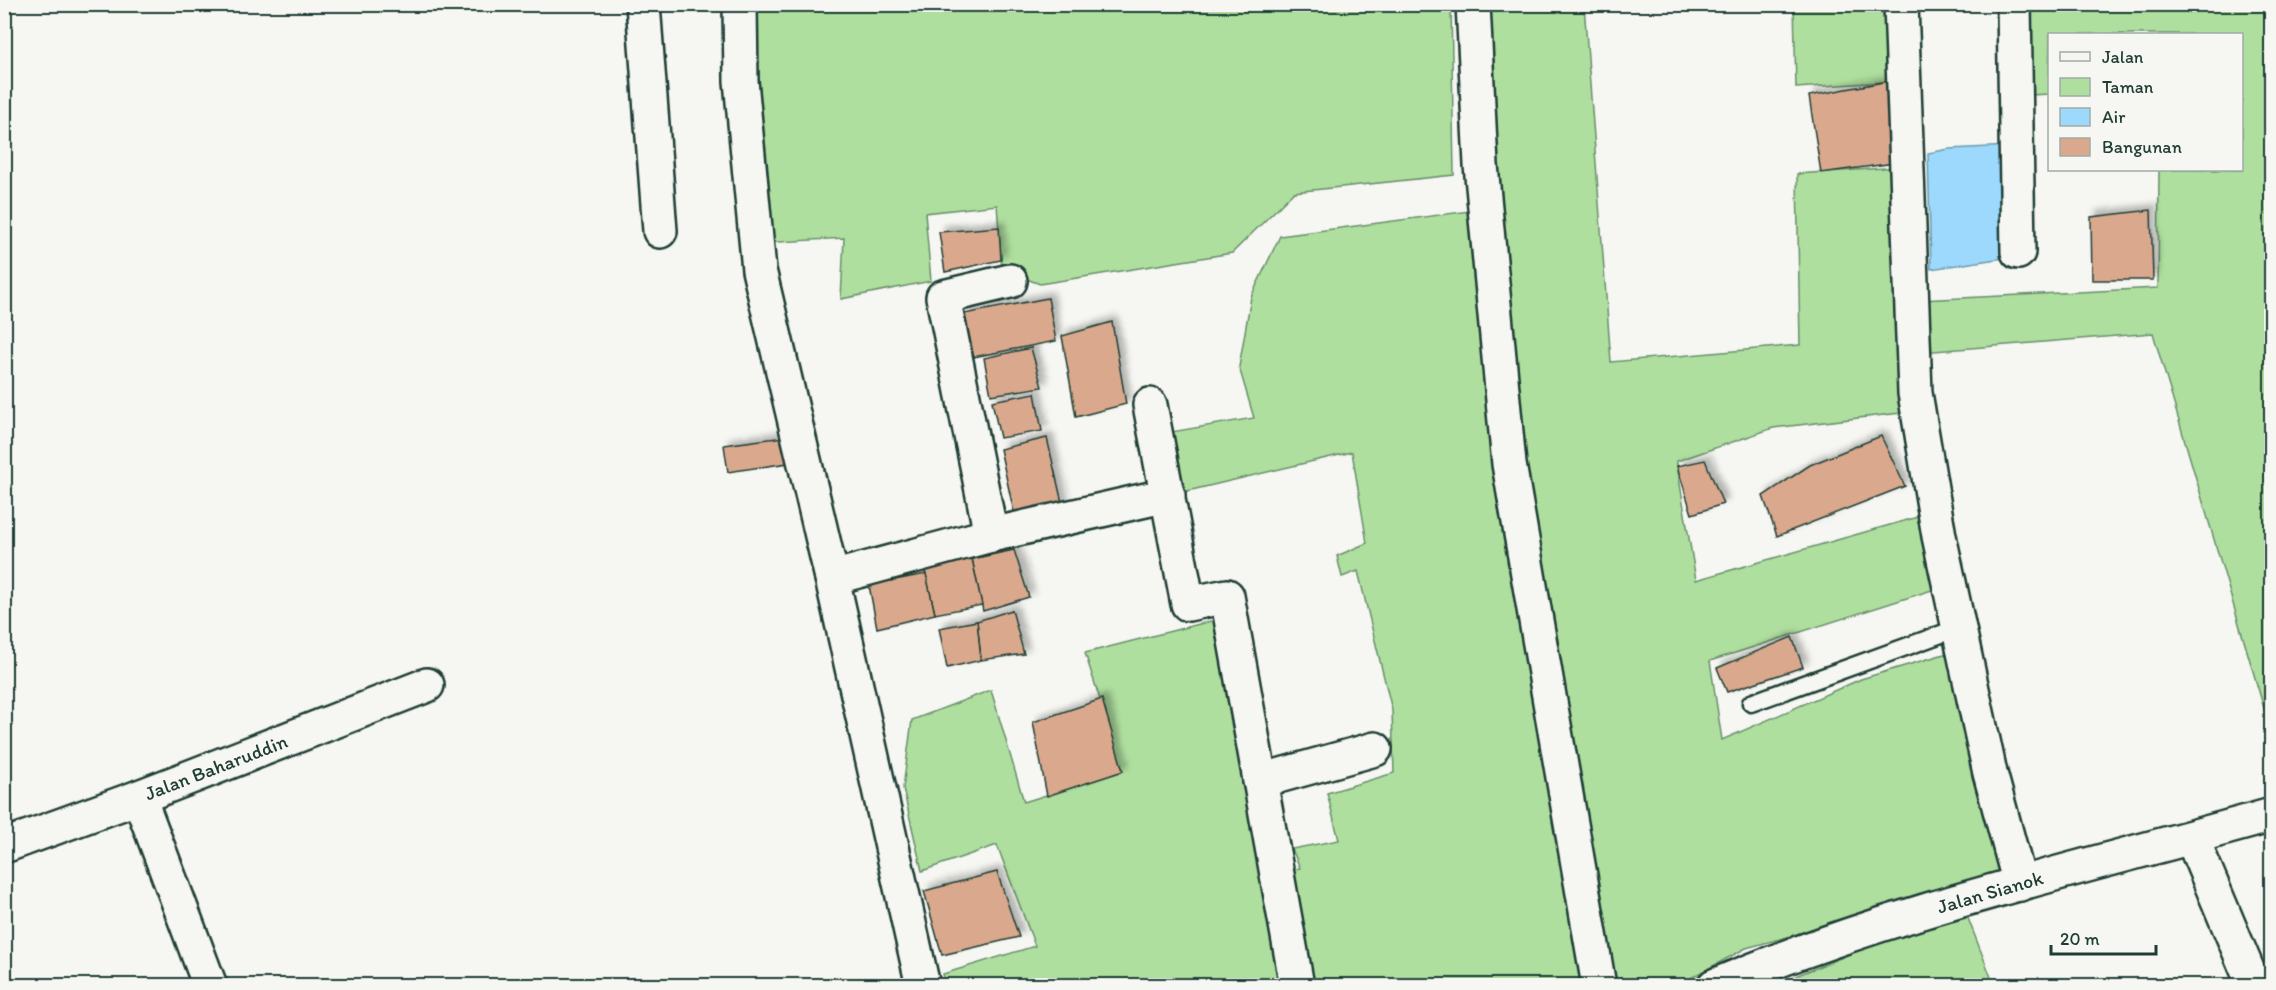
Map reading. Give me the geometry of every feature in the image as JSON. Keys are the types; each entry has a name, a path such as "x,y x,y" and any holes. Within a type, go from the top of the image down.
{"street":[{"path":"643,4 660,231"},
{"path":"740,4 741,81 759,270 832,578 922,986"},
{"path":"1473,4 1481,165 1509,464 1599,986"},
{"path":"1901,4 1915,393 1939,536 1990,773 2020,884"},
{"path":"2014,4 2018,252"},
{"path":"991,535 942,297 1010,281"},
{"path":"1150,405 1188,604 1227,596 1297,986"},
{"path":"832,578 991,535 1168,495"},
{"name":"Jalan Baharuddin","path":"4,846 139,797 426,685"},
{"path":"1260,781 1375,749"},
{"path":"139,797 210,986"},
{"name":"Jalan Sianok","path":"1714,986 1781,957 1951,902 2271,815"},
{"path":"2192,838 2254,986"}],"lane":[{"path":"1750,703 1959,628"}],"green space":[{"path":"748,5 1451,5 1454,175 1294,192 1232,253 1040,284 1002,270 997,205 925,213 931,281 841,299 844,238 763,243"},
{"path":"1486,5 1584,5 1611,362 1800,345 1797,174 1899,167 1909,412 1773,428 1677,461 1677,466 1696,580 1918,517 1935,589 1710,661 1722,740 1861,679 1951,652 2000,880 1746,948 1678,985 1610,985 1520,436 1493,134"},
{"path":"1794,5 1895,5 1898,81 1796,88"},
{"path":"2027,5 2271,5 2271,732 2153,333 1922,352 1921,300 2158,288 2159,171 2243,171 2243,33 2048,33 2048,94 2030,95"},
{"path":"1477,210 1588,985 1306,985 1285,871 1300,868 1292,849 1339,840 1327,793 1394,773 1392,710 1358,571 1342,577 1337,556 1367,543 1352,452 1179,493 1171,432 1254,418 1239,367 1251,297 1280,236"},
{"path":"1219,619 1286,985 946,985 943,974 1035,946 997,845 922,871 903,788 912,720 991,690 1024,802 1123,771 1085,653"},
{"path":"1964,908 1994,985 1780,986 1798,975"}],"water":[{"path":"2011,146 2010,257 1931,269 1928,153 1949,149"}],"building":[{"path":"1889,81 1902,162 1821,173 1809,96"},
{"path":"2151,210 2153,280 2092,280 2091,217"},
{"path":"999,227 1001,260 945,272 939,232"},
{"path":"1048,298 1056,341 973,357 964,314"},
{"path":"1112,322 1126,404 1076,417 1062,336"},
{"path":"1031,348 1042,387 991,395 984,358"},
{"path":"1035,393 1042,431 1000,438 992,401"},
{"path":"1881,436 1905,486 1777,536 1763,496 1810,465"},
{"path":"784,437 788,463 728,472 724,445"},
{"path":"1047,438 1063,507 1015,517 1000,449"},
{"path":"1705,460 1723,504 1692,514 1677,466"},
{"path":"1014,550 1029,597 983,611 972,559"},
{"path":"972,559 982,605 935,614 924,567"},
{"path":"926,574 935,614 877,628 869,585"},
{"path":"1012,610 1024,654 981,660 977,621"},
{"path":"977,621 981,660 947,668 939,628"},
{"path":"1792,637 1803,667 1727,692 1717,668"},
{"path":"1102,699 1123,771 1047,796 1033,722"},
{"path":"997,872 1019,937 942,955 924,891"}]}
